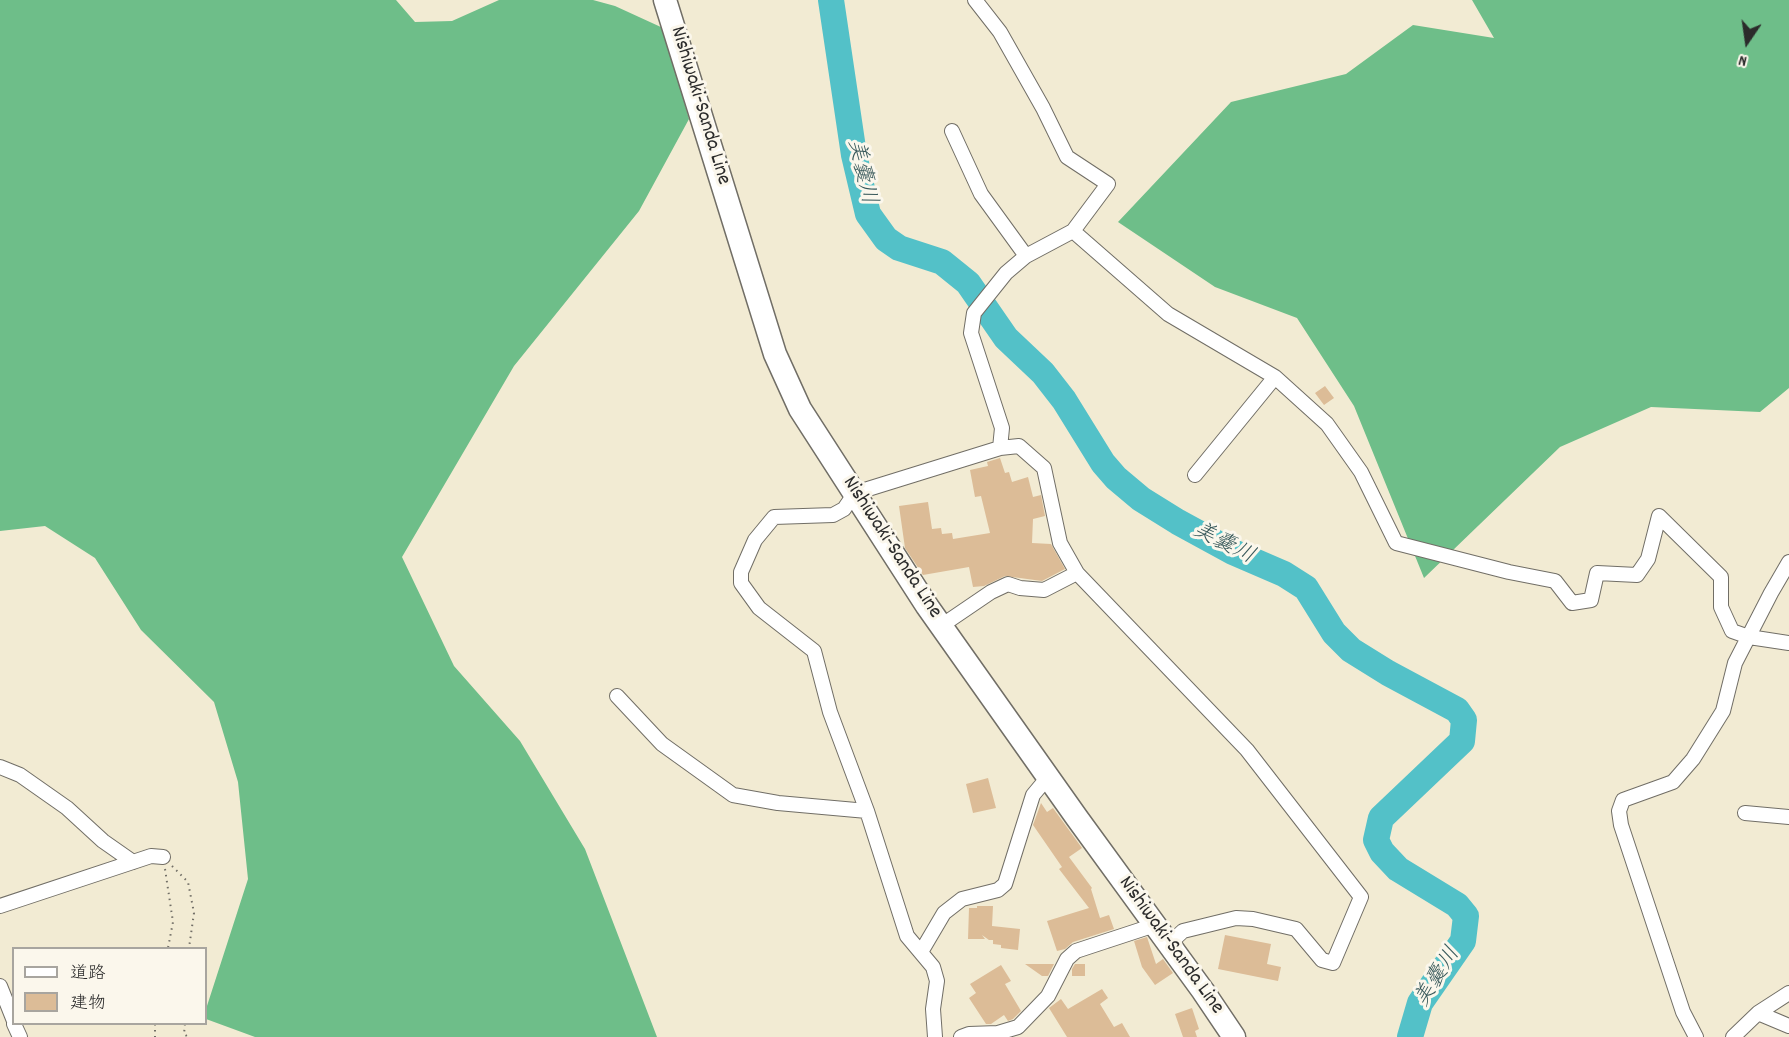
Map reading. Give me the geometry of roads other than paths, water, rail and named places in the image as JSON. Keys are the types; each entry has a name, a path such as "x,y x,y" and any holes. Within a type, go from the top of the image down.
{"main road":[{"name":"Nishiwaki-Sanda Line","path":"665,0 775,354 800,409 941,626 1234,1037"}],"street":[{"path":"975,0 1000,32 1043,108 1067,157 1108,184 1073,231 1026,256 1006,273 974,313 971,333 1002,428 1000,448"},
{"path":"952,130 981,194 1026,256"},
{"path":"1073,231 1168,314 1275,377 1327,424 1361,472 1396,543 1509,572 1555,581 1572,603 1591,600 1597,573 1637,575 1648,559 1659,516 1721,577 1721,607 1732,631 1749,637 1789,644"},
{"path":"1195,475 1275,377"},
{"path":"935,1037 933,1009 937,981 933,967 906,936 867,811 830,712 814,651 759,608 741,583 741,572 755,540 774,517 833,515 844,509 855,493 1000,448 1018,446 1044,468 1060,543 1077,573 1247,750 1361,897 1333,963 1322,960 1296,929 1253,919 1236,918 1183,931 1169,944"},
{"path":"1696,1037 1683,1012 1618,810 1623,800 1673,782 1693,759 1723,711 1736,663 1789,562"},
{"path":"941,626 1008,584 1020,588 1044,590 1077,573"},
{"path":"617,696 662,744 733,795 778,803 867,811"},
{"path":"0,767 20,775 68,807 103,841 134,862"},
{"path":"921,952 944,913 962,899 998,890 1005,884 1033,795 1048,777"},
{"path":"1745,813 1789,817"},
{"path":"0,906 151,856 163,857"},
{"path":"961,1037 969,1034 998,1033 1018,1027 1048,996 1067,959 1076,951 1155,925"},
{"path":"0,986 12,1017"},
{"path":"1733,1037 1758,1013 1789,993"},
{"path":"1758,1013 1789,1026"}],"waterway":[{"name":"美嚢川","path":"831,0 854,155 868,214 886,239 899,248 942,262 968,283 1006,338 1043,373 1064,400 1103,463 1116,478 1141,499 1233,552 1284,574 1306,588 1334,633 1351,650 1457,710 1464,720 1462,741 1381,818 1376,840 1382,852 1398,869 1457,905 1466,916 1463,941 1420,1003 1410,1037"}]}
